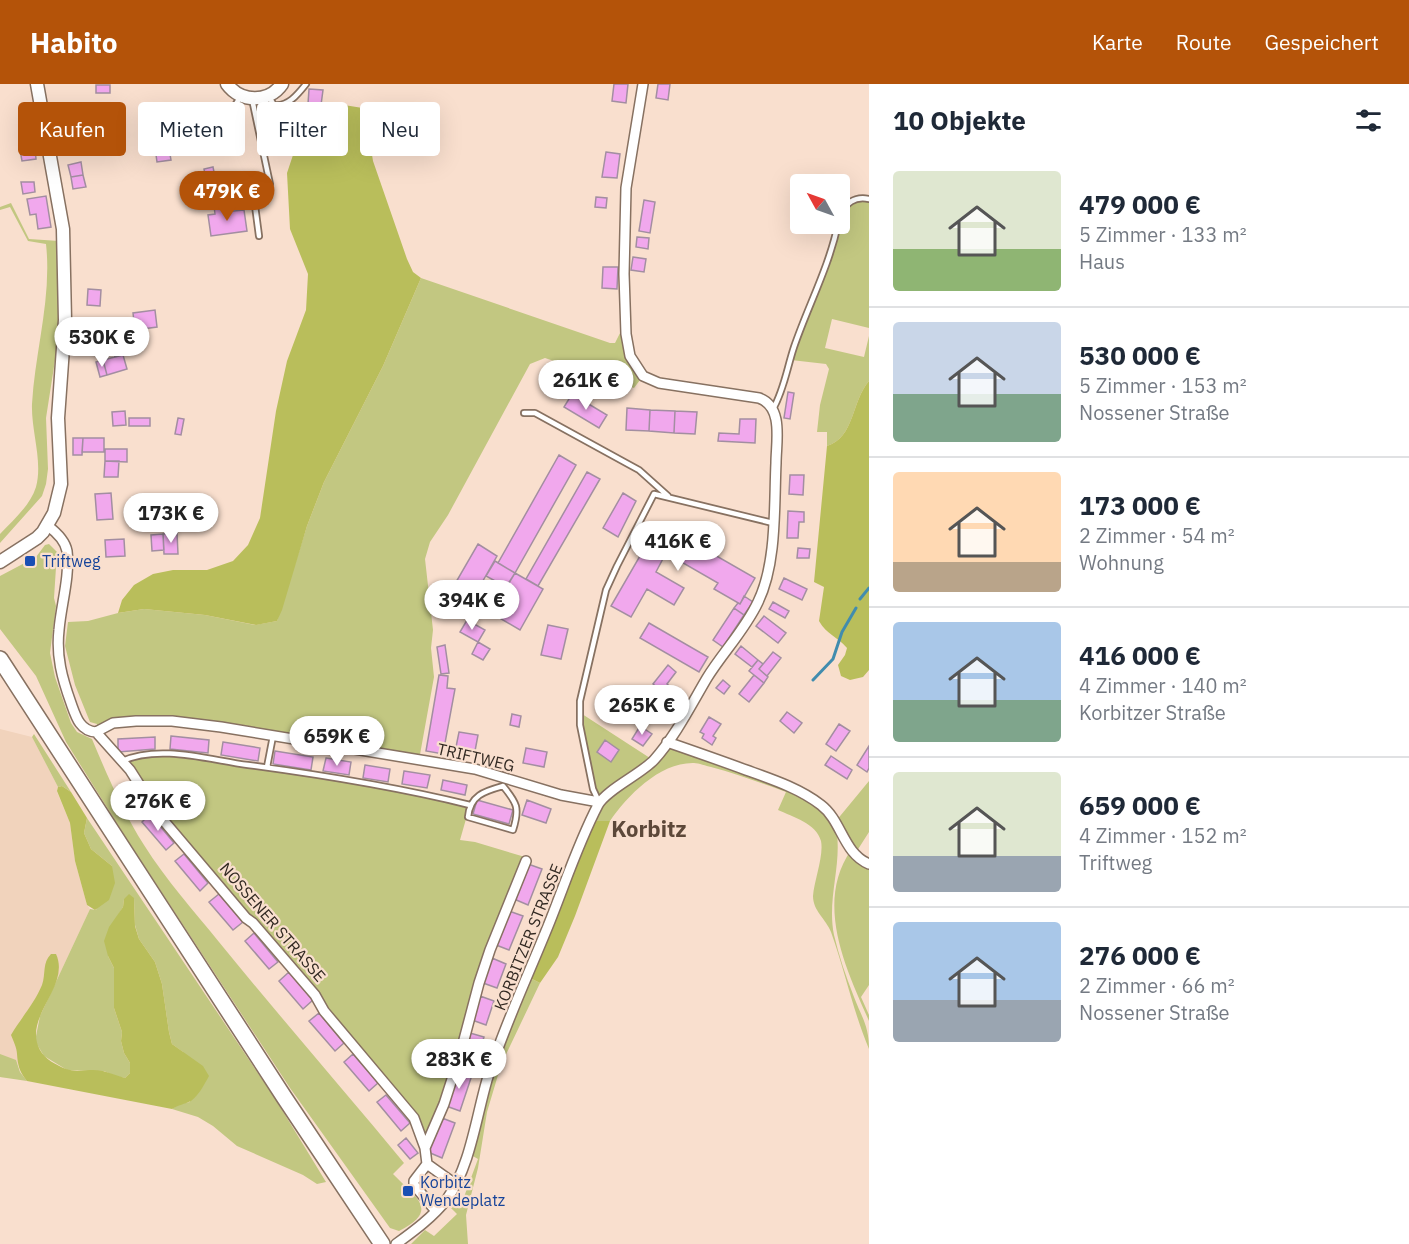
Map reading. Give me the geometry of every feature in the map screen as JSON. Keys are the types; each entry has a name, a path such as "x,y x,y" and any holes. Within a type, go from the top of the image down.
{"main road":[{"path":"0,659 382,1244"}],"street":[{"path":"0,562 37,538 48,526 58,502 61,484 58,418 65,320 63,229 37,84"},
{"path":"227,84 247,98 268,97 282,84"},
{"path":"643,84 626,188 624,274 626,334 632,362 643,376 670,386 759,399 773,409"},
{"name":"KORBITZER STRASSE","path":"396,1244 436,1211 447,1199 455,1184 473,1138 488,1080 503,1037 599,802 653,760 759,602 768,569 772,524 777,437 773,409"},
{"name":"NOSSENER STRASSE","path":"48,526 60,536 67,553 64,595 58,631 58,652 61,674 75,716 81,725 89,731 96,732 130,770 158,814 315,995 324,1011 414,1118 425,1148 427,1164"},
{"name":"TRIFTWEG","path":"96,732 114,723 171,721 273,735 476,769 504,782 599,802"},
{"path":"667,742 771,779 811,798 830,813 837,821 851,850 869,864"},
{"path":"425,1148 444,1104 490,950 526,861"},
{"path":"436,1211 414,1185 414,1181 427,1164 455,1184"}],"lane":[{"path":"268,97 274,105 280,106 296,97 306,84"},
{"path":"243,102 247,98"},
{"path":"247,98 270,184 260,196 254,198 260,236"},
{"path":"850,202 854,199 869,199"},
{"path":"773,409 779,399 794,348 835,234"},
{"path":"524,413 535,413 639,470 670,498"},
{"path":"599,802 593,789 579,712 606,590 654,494 772,524"},
{"path":"267,767 273,735"},
{"path":"122,761 135,755 161,754 267,767 415,791 470,805"},
{"path":"504,782 517,807 518,816 513,830 468,817 470,805 477,796 504,782"}],"shaded area":[{"path":"0,729 32,737 58,787 57,792 70,823 75,861 90,909 11,1078 0,1077"}],"green space":[{"path":"348,106 360,108 360,156 372,156 407,259 413,272 421,278 383,366 324,482 307,526 277,621 256,625 205,615 144,609 118,613 122,600 134,585 153,574 173,570 207,570 233,561 248,545 260,518 276,411 287,361 306,310 308,274 290,229 287,173 293,156 348,156"},
{"path":"853,199 869,199 869,328 832,319 825,348 864,357 869,336 869,381 863,389 843,435 827,446 827,432 817,432 820,405 829,369 826,364 791,360 836,234 850,234 850,203"},
{"path":"11,203 29,239 59,241 58,341 46,418 48,469 46,484 42,496 0,543 0,534 30,500 38,477 32,404 47,284 46,244 28,241 10,207 0,210 0,207"},
{"path":"421,278 610,343 615,343 621,331 626,334 643,376 634,388 545,358 530,364 448,515 430,542 425,559 433,630 431,648 434,677 419,760 221,727 136,721 96,732 97,724 90,722 75,685 65,646 68,622 88,621 144,609 205,615 255,625 277,621 307,526 324,482 383,366"},
{"path":"869,381 869,670 863,677 850,680 841,676 838,665 847,648 819,621 824,587 814,582 827,446 843,435 863,389"},
{"path":"49,544 57,552 54,598 56,606 50,653 55,677 71,723 77,732 92,739 129,820 171,883 404,1163 393,1174 416,1197 421,1210 412,1223 399,1231 390,1228 290,1088 66,742 36,676 0,629 0,576 36,557 45,545"},
{"path":"579,712 653,760 667,742 798,791 836,821 869,781 869,832 855,854 869,864 869,985 861,997 869,1015 869,1021 844,959 835,915 835,892 840,871 851,850 837,834 832,922 839,956 831,932 817,911 813,896 821,854 821,841 809,825 778,810 786,792 694,763 681,764 657,774 635,791 610,821 597,821 589,826 599,802 593,789"},
{"path":"34,734 71,792 62,786 58,787 32,737"},
{"path":"135,755 174,755 415,791 470,805 460,840 475,842 525,857 425,1148 414,1118 246,918 122,761"},
{"path":"62,786 71,792 87,818 84,833 91,849 112,866 115,883 109,900 95,910 87,905 75,861 70,823 57,791 58,787"},
{"path":"87,818 276,1100 326,1182 317,1184 303,1175 237,1146 198,1117 172,1109 179,1104 190,1102 183,1052 172,1044 162,984 155,962 139,939 135,925 134,898 124,899 123,907 117,917 108,956 114,968 114,1008 122,1032 121,1041 124,1053 130,1063 130,1073 125,1078 104,1071 67,1070 44,1056 35,1041 40,1016 90,909 96,910 112,866 91,849 84,833"},
{"path":"597,821 610,821 558,957 540,983 530,978 589,826"},
{"path":"129,894 134,898 135,926 139,939 155,962 162,984 172,1044 203,1066 209,1076 194,1099 172,1109 27,1081 19,1068 11,1035 39,992 48,957 56,954 59,966 57,978 37,1026 36,1038 40,1050 51,1061 70,1070 98,1070 125,1078 130,1073 130,1063 124,1053 121,1041 122,1032 114,1008 114,968 104,941 109,927"},
{"path":"842,966 866,1028 869,1049"},
{"path":"530,978 540,983 501,1065 487,1112 478,1168 466,1215 468,1244 411,1244 425,1230 434,1236 457,1214 450,1207 454,1201 461,1205 478,1159 471,1155 497,1064"},
{"path":"0,1054 16,1060 20,1072 27,1081 0,1077"}],"building":[{"path":"614,84 628,84 626,103 612,101"},
{"path":"658,84 670,84 668,100 656,98"},
{"path":"96,85 110,85 110,93 96,93"},
{"path":"309,89 323,90 321,102 308,102"},
{"path":"606,152 620,154 617,178 602,177"},
{"path":"21,156 36,156 36,159 22,161"},
{"path":"156,156 170,156 171,160 157,162"},
{"path":"81,162 83,175 71,177 68,165"},
{"path":"213,167 215,177 206,179 204,169"},
{"path":"83,175 86,187 73,189 71,177"},
{"path":"21,182 34,182 35,192 23,194"},
{"path":"46,196 51,227 38,229 36,214 30,215 27,199"},
{"path":"596,197 607,198 606,208 595,207"},
{"path":"644,200 655,202 650,233 639,231"},
{"path":"222,205 224,212 244,210 247,231 211,236 208,215 215,214 214,206"},
{"path":"637,237 649,238 648,249 636,247"},
{"path":"633,257 646,259 644,272 631,270"},
{"path":"603,267 618,267 617,289 602,288"},
{"path":"88,289 101,290 100,306 87,305"},
{"path":"155,310 157,327 135,330 133,313"},
{"path":"120,344 123,355 115,357 112,346"},
{"path":"123,355 127,369 107,375 103,360"},
{"path":"103,360 107,375 100,377 96,362"},
{"path":"788,392 794,393 790,419 784,418"},
{"path":"572,394 607,415 599,428 564,407"},
{"path":"627,408 650,410 649,431 626,430"},
{"path":"650,410 675,411 674,433 649,431"},
{"path":"125,411 126,425 113,426 112,412"},
{"path":"675,411 697,412 695,434 674,433"},
{"path":"129,418 150,418 150,426 129,426"},
{"path":"178,418 184,419 181,435 175,434"},
{"path":"740,419 756,419 755,443 718,441 719,433 739,434"},
{"path":"73,438 83,438 82,455 73,455"},
{"path":"83,438 104,438 104,452 82,452"},
{"path":"105,449 127,449 127,462 105,461"},
{"path":"559,455 576,465 515,573 498,563"},
{"path":"105,461 119,461 118,477 104,477"},
{"path":"587,472 600,479 538,586 526,579"},
{"path":"790,475 804,475 803,495 789,494"},
{"path":"111,493 113,519 97,520 95,494"},
{"path":"623,493 636,501 618,537 603,528"},
{"path":"788,511 804,512 804,522 799,522 798,538 787,538"},
{"path":"659,523 755,578 740,604 714,589 718,583 666,553 656,572 684,588 674,605 647,589 631,617 611,606"},
{"path":"177,533 178,554 164,554 163,534"},
{"path":"163,534 164,550 152,551 151,535"},
{"path":"124,539 125,556 106,557 105,540"},
{"path":"478,544 497,556 472,600 452,589"},
{"path":"798,548 810,549 809,558 797,558"},
{"path":"495,561 515,573 506,587 486,576"},
{"path":"515,573 543,589 520,630 491,613"},
{"path":"784,578 807,589 802,600 779,589"},
{"path":"744,596 753,602 744,615 734,608 738,603 740,604"},
{"path":"773,602 789,611 785,618 769,609"},
{"path":"734,608 744,615 723,647 713,640"},
{"path":"764,616 786,633 778,643 756,626"},
{"path":"467,620 485,630 478,642 460,632"},
{"path":"649,623 708,657 699,672 640,638"},
{"path":"548,625 568,629 561,659 541,655"},
{"path":"478,642 490,649 483,660 472,654"},
{"path":"445,645 449,673 441,674 437,647"},
{"path":"741,646 758,660 752,667 735,654"},
{"path":"773,652 781,658 767,676 759,669"},
{"path":"758,660 763,664 759,669 768,677 764,683 749,671"},
{"path":"668,665 676,672 667,684 679,694 674,701 653,684"},
{"path":"439,675 448,676 447,688 455,689 443,754 426,751"},
{"path":"754,675 764,683 749,702 739,694"},
{"path":"723,680 730,686 724,694 716,688"},
{"path":"787,712 802,723 794,733 780,721"},
{"path":"512,714 521,716 519,727 510,725"},
{"path":"709,717 721,724 713,736 716,738 712,745 702,738 704,734 700,732"},
{"path":"839,724 850,731 836,751 826,744"},
{"path":"640,726 652,734 643,746 632,739"},
{"path":"459,732 478,735 475,751 456,747"},
{"path":"171,736 209,740 208,753 170,749"},
{"path":"155,737 155,749 118,752 118,739"},
{"path":"605,740 619,750 611,762 597,752"},
{"path":"223,742 260,748 258,761 221,755"},
{"path":"869,746 869,768 867,772 857,765"},
{"path":"526,748 547,752 544,767 523,763"},
{"path":"275,751 313,757 311,770 273,764"},
{"path":"831,756 852,770 847,779 825,765"},
{"path":"326,758 351,762 349,775 323,771"},
{"path":"365,765 390,769 388,782 363,778"},
{"path":"404,771 430,775 427,788 402,784"},
{"path":"443,780 467,785 465,795 441,790"},
{"path":"477,800 513,810 509,824 473,814"},
{"path":"527,800 551,809 546,823 522,815"},
{"path":"150,814 174,843 166,850 142,822"},
{"path":"184,854 208,883 200,891 175,861"},
{"path":"528,864 542,869 528,905 514,899"},
{"path":"219,894 243,922 233,930 209,902"},
{"path":"509,911 523,916 509,950 496,945"},
{"path":"254,933 278,962 269,969 245,941"},
{"path":"492,958 506,964 497,988 483,983"},
{"path":"289,972 313,1000 303,1009 279,981"},
{"path":"480,996 494,1001 486,1025 472,1020"},
{"path":"319,1013 344,1043 335,1051 309,1021"},
{"path":"470,1033 484,1037 476,1062 462,1057"},
{"path":"353,1054 378,1083 369,1091 344,1062"},
{"path":"458,1070 472,1075 460,1111 446,1106"},
{"path":"386,1095 410,1123 401,1131 377,1102"},
{"path":"442,1118 455,1123 442,1158 428,1152"},
{"path":"406,1138 418,1153 410,1159 398,1145"}],"waterway":[{"path":"860,599 869,588"},
{"path":"813,680 833,659 842,632 856,608"}],"place":[{"name":"Triftweg","path":"30,561"},
{"name":"Korbitz Wendeplatz","path":"408,1191"}],"district":[{"name":"Korbitz","path":"649,829"}]}
